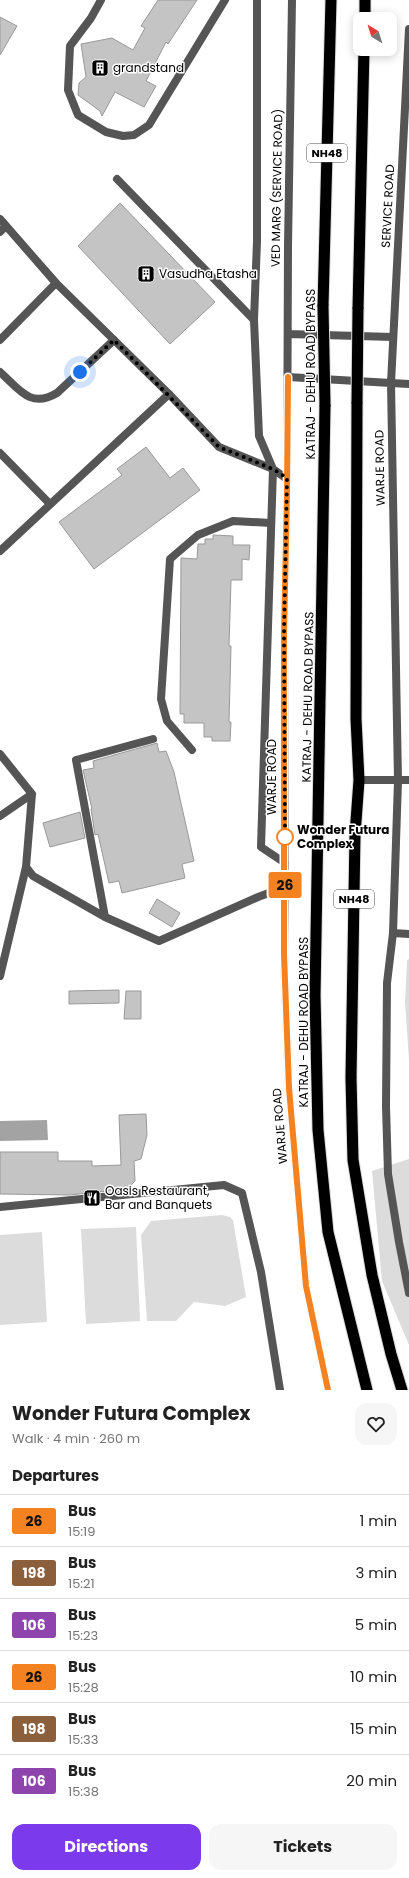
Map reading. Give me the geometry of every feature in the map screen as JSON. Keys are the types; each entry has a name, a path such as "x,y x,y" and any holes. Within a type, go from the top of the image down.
{"highway":[{"name":"KATRAJ - DEHU ROAD BYPASS","path":"331,0 323,306 325,405 315,995 318,1130 328,1232 367,1390"},
{"path":"365,0 365,12"},
{"name":"NH48","path":"364,56 357,402 356,719 359,780 355,835 351,1078 352,1160 372,1275 391,1354 402,1390"}],"street":[{"path":"101,0 91,18 70,46 68,90 78,115 106,132 123,136 134,135 149,125 225,0"},
{"path":"257,0 257,241 254,320 259,436 273,469 261,847 285,863"},
{"name":"VED MARG (SERVICE ROAD)","path":"288,377 292,0"},
{"name":"SERVICE ROAD","path":"391,383 409,29"},
{"path":"117,179 254,320"},
{"path":"0,219 56,282 169,394 219,447 273,469 287,478"},
{"path":"0,232 6,226"},
{"path":"0,340 56,282"},
{"path":"288,334 393,337"},
{"path":"0,372 29,397 40,400 47,399 56,393 114,340"},
{"path":"288,377 409,384"},
{"name":"WARJE ROAD","path":"288,377 284,634 284,954 290,1103 306,1286 328,1390"},
{"name":"WARJE ROAD","path":"391,383 398,780 393,933 387,983 386,1106 388,1174 409,1293"},
{"path":"0,551 169,394"},
{"path":"0,454 50,504"},
{"path":"192,750 167,721 161,699 170,559 198,535 233,521 271,523"},
{"path":"104,917 76,760 153,739"},
{"path":"0,754 32,794 26,867 0,976"},
{"path":"359,780 409,780"},
{"path":"0,816 32,794"},
{"path":"26,867 33,876 104,917 159,941 258,897 285,887"},
{"path":"393,933 409,934"},
{"path":"0,1207 224,1185 242,1193 261,1272 280,1390"}],"shaded area":[{"path":"409,959 409,1060 405,1002 407,960"},
{"path":"47,1120 48,1140 0,1141 0,1121"},
{"path":"409,1159 409,1345 382,1281 372,1171"},
{"path":"222,1215 230,1217 233,1220 246,1297 225,1306 194,1302 176,1321 147,1321 141,1235 151,1221"},
{"path":"136,1227 140,1321 86,1324 81,1229"},
{"path":"42,1232 47,1322 0,1325 0,1235"}],"building":[{"path":"158,0 197,0 168,44 166,42 146,81 156,86 144,107 115,92 102,116 100,111 78,95 79,83 86,77 81,44 112,38 133,50 145,28 141,26"},
{"path":"0,17 17,26 0,55"},
{"name":"Vasudha Etasha","path":"120,203 215,302 170,344 78,246"},
{"path":"146,447 170,478 183,468 200,490 94,569 59,522 122,475 117,469"},
{"path":"213,535 233,536 233,545 250,545 249,560 242,559 242,580 231,580 229,646 231,646 230,741 212,741 212,737 204,737 204,723 184,723 184,714 180,714 181,558 197,559 198,544 205,544 205,539 213,539"},
{"path":"157,743 159,752 166,751 174,772 194,861 182,864 185,878 122,893 119,881 109,883 98,834 95,835 92,809 83,770 94,768 93,761"},
{"path":"80,812 85,838 50,847 43,823"},
{"path":"157,899 180,913 172,927 149,913"},
{"path":"119,990 119,1003 69,1004 69,991"},
{"path":"126,991 141,991 141,1019 124,1019"},
{"path":"146,1114 147,1135 141,1159 134,1161 135,1181 127,1189 69,1195 0,1194 0,1152 58,1152 58,1161 92,1161 92,1166 121,1165 119,1115"}],"bus line":[{"name":"26","path":"288,377 284,634 284,954 289,1088 306,1286 328,1390"}],"place":[{"name":"grandstand","path":"100,68"},
{"name":"Vasudha Etasha","path":"146,274"},
{"name":"Wonder Futura Complex","path":"285,837"},
{"name":"Oasis Restaurant, Bar and Banquets","path":"92,1198"}],"route":[{"path":"80,372 114,340 169,394 219,447 273,469 287,478 284,634 285,837"}]}
